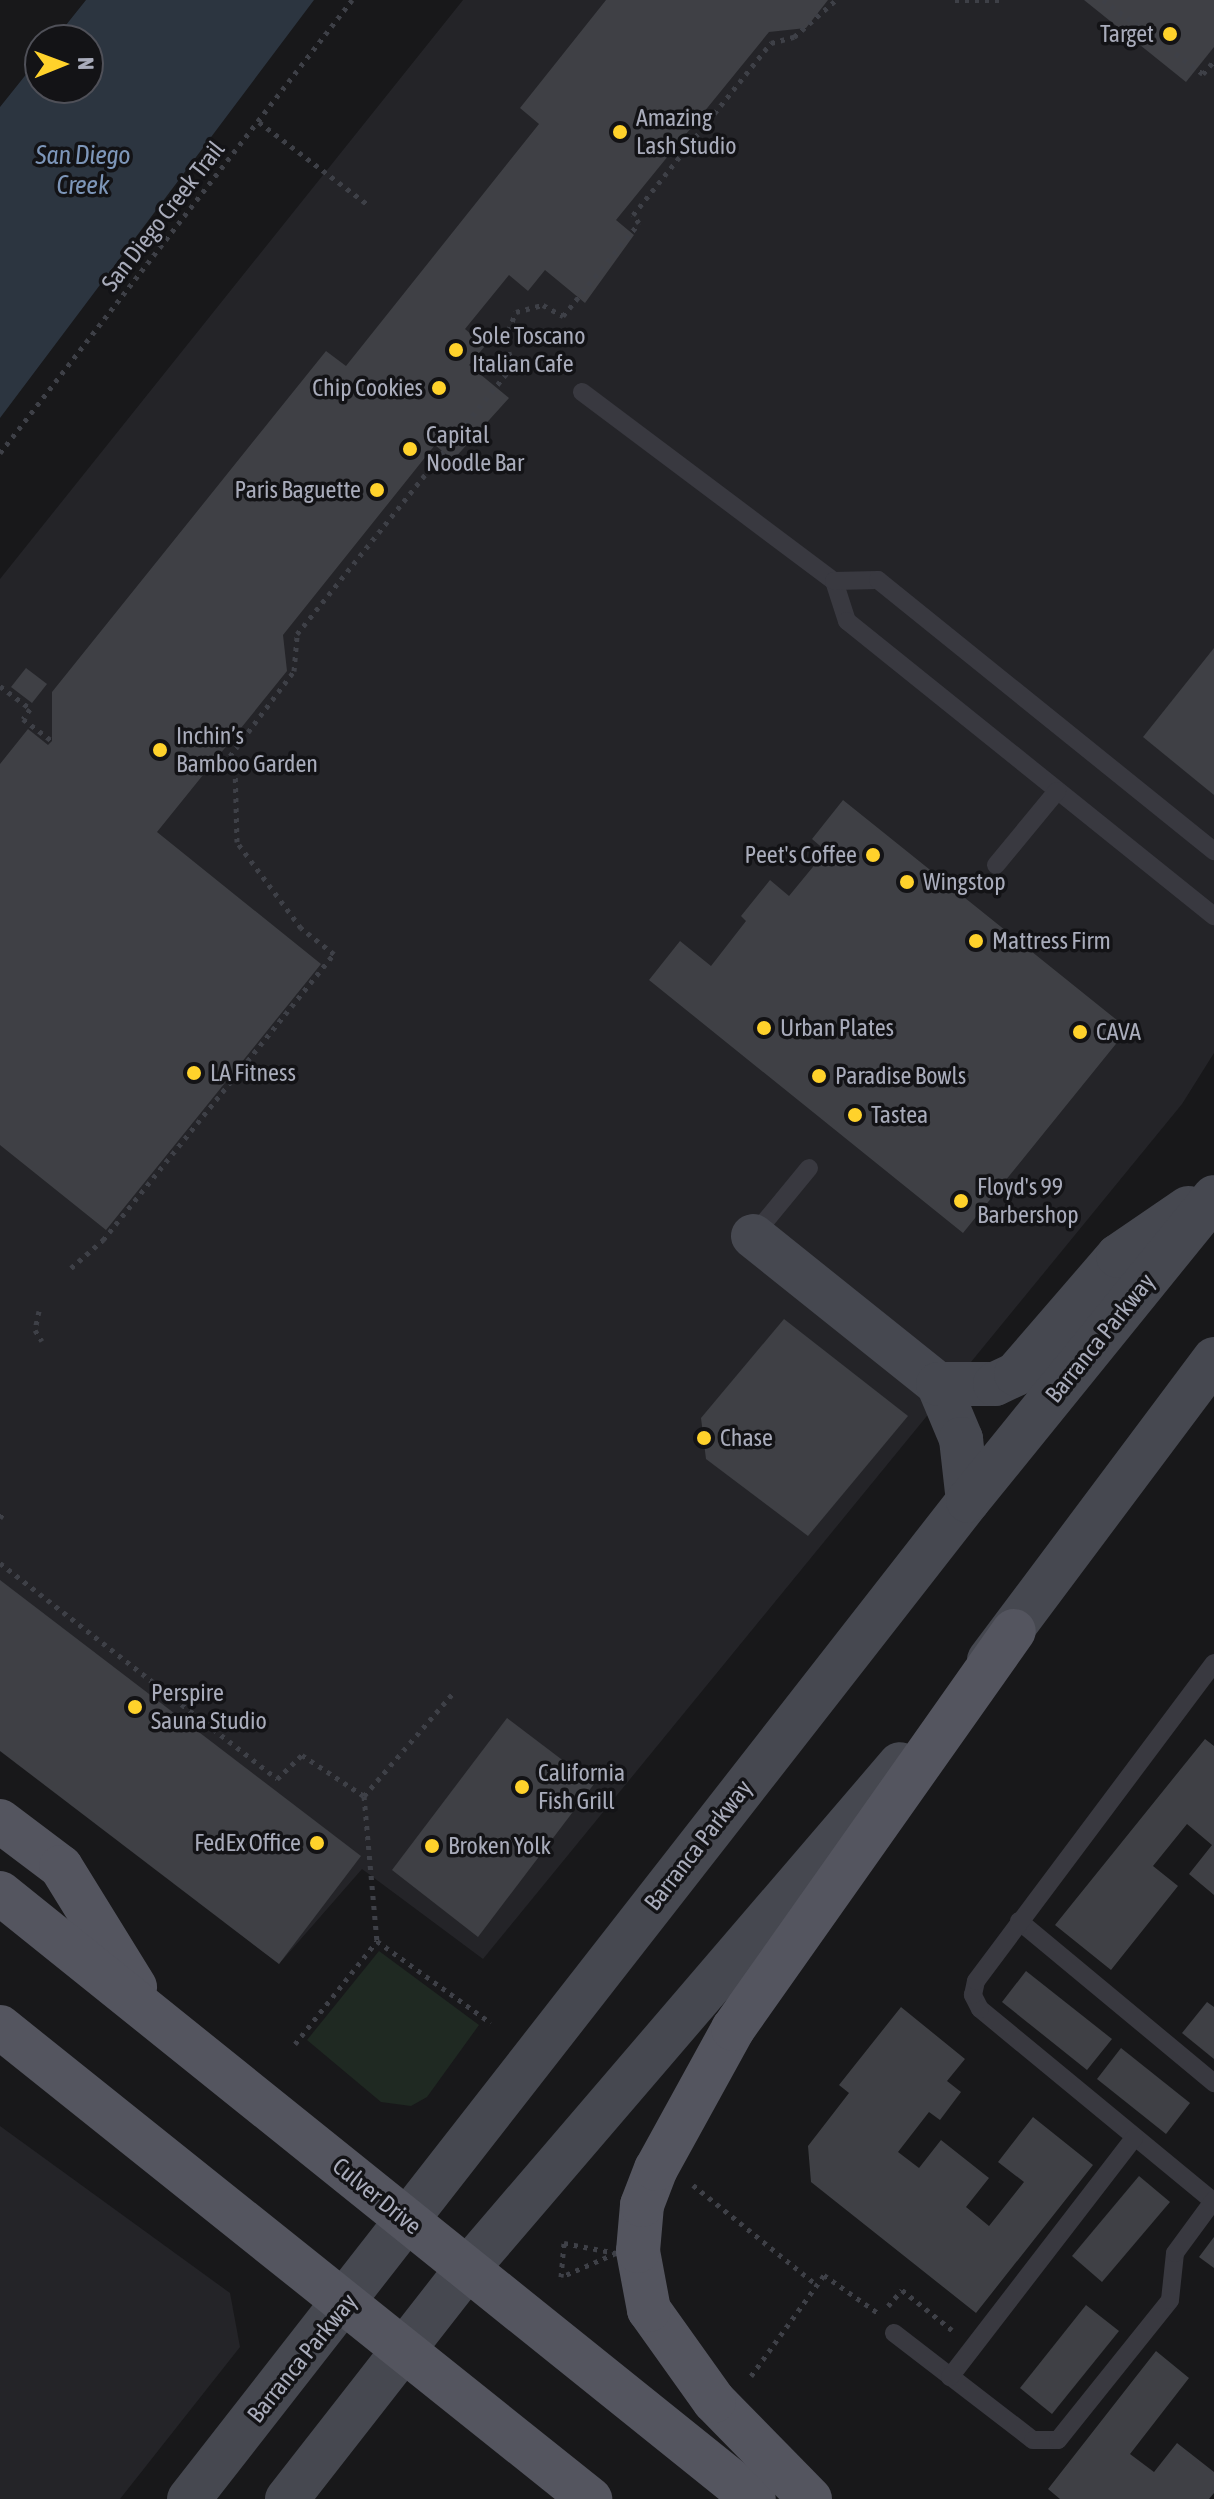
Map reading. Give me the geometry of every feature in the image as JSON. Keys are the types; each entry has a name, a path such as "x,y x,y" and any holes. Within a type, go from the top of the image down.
{"main road":[{"path":"938,1384 995,1384 1016,1374 1118,1256 1214,1190"},
{"name":"Barranca Parkway","path":"189,2499 347,2303 968,1501 1214,1197"},
{"path":"753,1236 938,1384 961,1439 968,1501"},
{"path":"810,2499 714,2401 649,2310 638,2251 642,2205 656,2169 733,2029 1111,1492 1214,1359"},
{"path":"287,2499 408,2349 467,2269 1014,1631"},
{"path":"0,1821 61,1867 153,2016"},
{"name":"Culver Drive","path":"0,1893 754,2499"},
{"path":"0,2027 408,2349 590,2499"}],"lane":[{"path":"582,392 834,581 847,621 1214,916"},
{"path":"834,581 878,580 1214,851"},
{"path":"996,865 1057,791"},
{"path":"753,1236 809,1168"},
{"path":"894,2333 1033,2440 1058,2440 1170,2300 1175,2253 1214,2201 980,2009 973,1995 976,1981 1019,1921 1214,1663"},
{"path":"1019,1921 1214,2083"},
{"path":"950,2377 1134,2138"}],"path":[{"name":"San Diego Creek Trail","path":"0,453 352,0"},
{"path":"71,1268 103,1240 334,954 301,928 237,842 235,764 230,756 294,671 297,634 513,365 505,340 516,312 543,305 563,316 639,223 633,215 771,43 794,37 836,0"},
{"path":"955,0 1000,0"},
{"path":"1103,0 1203,74 1214,61"},
{"path":"259,122 367,204"},
{"path":"0,686 30,709 23,719 52,741"},
{"path":"39,1311 35,1330 42,1341"},
{"path":"0,1563 277,1779 302,1755 364,1796"},
{"path":"295,2044 377,1941 364,1796 454,1692"},
{"path":"377,1941 491,2023"},
{"path":"689,2182 817,2285"},
{"path":"564,2243 577,2246 616,2253 561,2277 564,2243"},
{"path":"751,2376 824,2275 880,2315 902,2290 956,2333"}],"shaded area":[{"path":"463,0 1214,0 1214,1053 1182,1104 483,1959 362,1869 279,1964 0,1748 0,579"},
{"path":"379,1951 479,2025 427,2097 411,2106 381,2102 307,2040"},
{"path":"0,2126 230,2293 240,2347 120,2499 0,2499"}],"water":[{"name":"San Diego Creek","path":"86,0 314,0 0,418 0,107 24,77 24,104 104,104 104,24 67,24"}],"building":[{"path":"606,0 828,0 806,28 769,32 616,220 634,235 585,303 545,270 528,291 509,275 465,329 485,346 469,365 509,398 453,460 435,445 283,635 287,671 157,832 321,964 106,1230 0,1145 0,764 28,729 48,745 52,741 52,692 326,351 346,366 539,124 520,108"},
{"name":"Target","path":"1084,0 1214,0 1214,47 1186,82"},
{"path":"1214,648 1214,795 1143,737"},
{"path":"26,668 47,684 32,703 11,687"},
{"path":"843,800 1128,1029 963,1233 649,980 680,941 711,966 746,921 741,916 770,880 789,896 826,851 812,839"},
{"path":"784,1319 908,1416 808,1536 706,1459 701,1418"},
{"path":"0,1580 361,1856 279,1964 0,1751"},
{"path":"507,1718 594,1784 478,1937 392,1870"},
{"path":"1205,1739 1214,1746 1214,1895 1189,1874 1212,1845 1187,1824 1153,1866 1178,1886 1111,1970 1055,1925"},
{"path":"1026,1971 1112,2039 1087,2070 1002,2002"},
{"path":"1207,2002 1214,2007 1214,2059 1182,2033"},
{"path":"901,2007 965,2059 947,2081 961,2092 940,2120 929,2112 898,2152 919,2168 941,2140 989,2178 966,2207 989,2226 1024,2182 998,2162 1033,2117 1093,2165 976,2313 811,2182 808,2146 849,2093 839,2085"},
{"path":"1121,2048 1190,2103 1166,2134 1097,2079"},
{"path":"1139,2176 1170,2202 1102,2282 1072,2256"},
{"path":"1214,2237 1214,2268 1199,2257"},
{"path":"1086,2305 1119,2331 1052,2414 1020,2388"},
{"path":"1156,2351 1189,2378 1130,2454 1154,2472 1177,2443 1214,2472 1214,2493 1209,2499 1060,2499 1048,2489"}],"place":[{"name":"Target","path":"1170,34"},
{"name":"Amazing Lash Studio","path":"620,132"},
{"name":"Sole Toscano Italian Cafe","path":"456,350"},
{"name":"Chip Cookies","path":"439,388"},
{"name":"Capital Noodle Bar","path":"410,449"},
{"name":"Paris Baguette","path":"377,490"},
{"name":"Inchin’s Bamboo Garden","path":"160,750"},
{"name":"Peet's Coffee","path":"873,855"},
{"name":"Wingstop","path":"907,882"},
{"name":"Mattress Firm","path":"976,941"},
{"name":"Urban Plates","path":"764,1028"},
{"name":"CAVA","path":"1080,1032"},
{"name":"LA Fitness","path":"194,1073"},
{"name":"Paradise Bowls","path":"819,1076"},
{"name":"Tastea","path":"855,1115"},
{"name":"Floyd's 99 Barbershop","path":"961,1201"},
{"name":"Chase","path":"704,1438"},
{"name":"Perspire Sauna Studio","path":"135,1707"},
{"name":"California Fish Grill","path":"522,1787"},
{"name":"FedEx Office","path":"317,1843"},
{"name":"Broken Yolk","path":"432,1846"}]}
